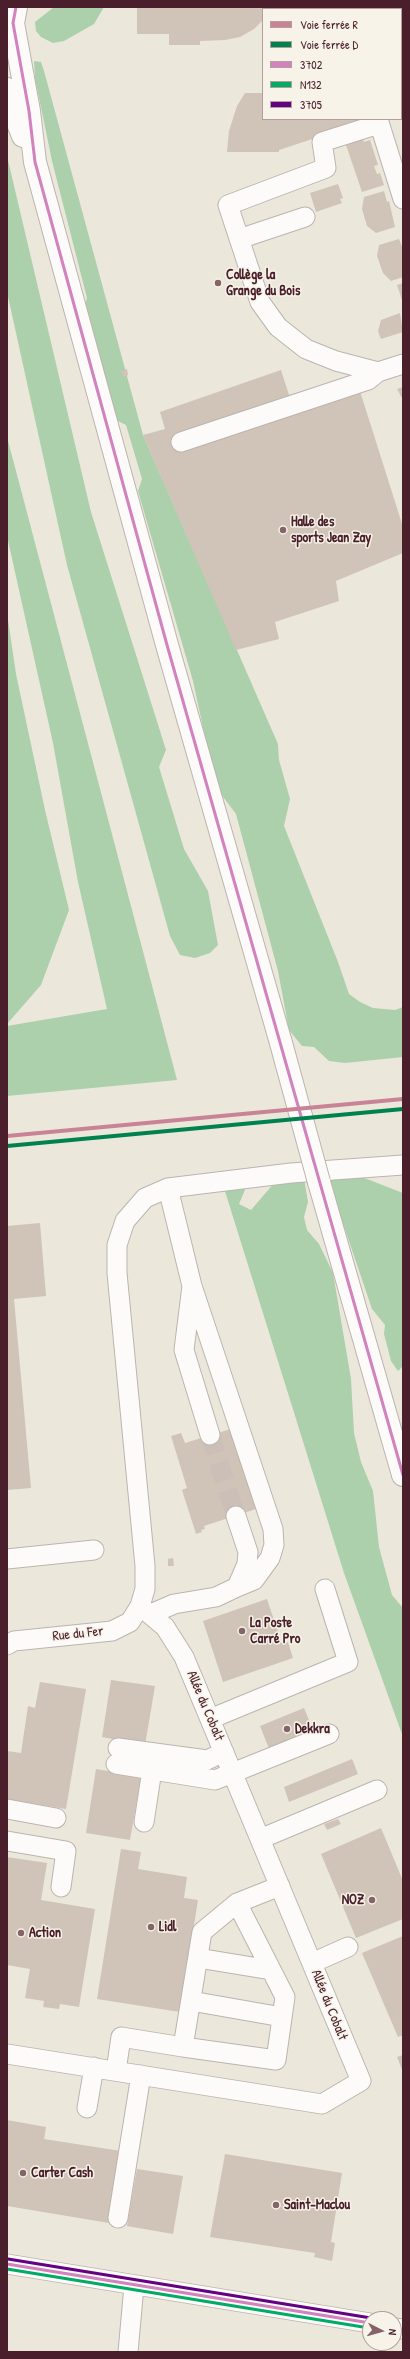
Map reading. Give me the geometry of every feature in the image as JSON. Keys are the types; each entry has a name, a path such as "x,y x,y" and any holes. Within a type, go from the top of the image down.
{"main road":[{"path":"16,7 13,23 29,111 35,162"},
{"path":"7,89 15,116 35,162 168,645 403,1475"}],"street":[{"path":"378,372 336,361 306,349 278,327 260,302 228,205 326,168 322,142 378,122 403,199"},
{"path":"239,239 305,217"},
{"path":"181,442 368,380 378,372 403,364"},
{"path":"168,1188 192,1286 273,1529 274,1545 270,1558 254,1580 216,1597 145,1610 145,1566 117,1273 117,1245 124,1221 145,1198 168,1188 291,1173 403,1166"},
{"path":"192,1286 184,1350 210,1435"},
{"path":"236,1516 248,1552 247,1564 237,1587"},
{"path":"7,1559 94,1550"},
{"path":"210,1719 348,1662 325,1589"},
{"name":"Rue du Fer","path":"9,1642 112,1631 130,1622 145,1610"},
{"name":"Allée du Cobalt","path":"7,2054 322,2104 361,2081 184,1657 164,1627 145,1610"},
{"path":"224,1752 207,1760 117,1756 152,1770 215,1780 330,1734"},
{"path":"144,1822 152,1770"},
{"path":"260,1839 377,1790"},
{"path":"7,1809 56,1818"},
{"path":"7,1841 66,1851 61,1886"},
{"path":"183,2046 202,1932 238,1903 280,1886"},
{"path":"116,2071 121,2037 276,2060 285,1997 238,1903"},
{"path":"312,1963 348,1947"},
{"path":"198,1958 271,1970"},
{"path":"191,2001 282,2017"},
{"path":"87,2108 94,2067"},
{"path":"118,2218 141,2075"},
{"path":"7,2264 134,2286 362,2322"},
{"path":"128,2352 134,2286"}],"green space":[{"path":"54,7 104,7 94,24 64,41 53,43 41,37 36,31 35,22"},
{"path":"34,61 41,62 44,71 143,435 278,744 279,760 290,799 284,826 338,962 349,994 360,1002 373,1008 395,1010 403,1007 403,1057 345,1063 329,1061 314,1047 302,1046 289,1030 278,971 236,814 221,794 204,732 193,681 138,491 142,479 126,425 116,420 84,308 87,298 52,161 35,78"},
{"path":"7,156 91,512 166,750 159,767 184,849 208,891 218,945 210,953 195,958 180,955 170,936 67,565 7,292"},
{"path":"7,437 177,1080 7,1096 7,1026 107,1009 78,882 53,743 7,536"},
{"path":"7,613 16,674 45,810 69,910 41,985 7,1024"},
{"path":"354,1174 403,1193 403,1366 398,1371 391,1361 384,1334 385,1325 372,1309 327,1176"},
{"path":"304,1179 308,1202 304,1217 307,1230 319,1244 333,1273 351,1379 354,1433 361,1462 373,1491 379,1547 392,1595 403,1608 403,1737 344,1573 224,1188 247,1185 239,1204 251,1210 275,1182"}],"building":[{"path":"137,7 288,7 262,8 262,21 254,29 240,37 225,40 200,41 200,45 169,45 169,34 137,34"},
{"path":"245,93 262,93 262,120 363,120 364,122 279,150 279,152 227,152 229,131 237,106"},
{"path":"362,137 364,142 370,140 378,165 374,166 377,174 380,173 384,185 362,192 345,142"},
{"path":"338,184 343,198 340,199 342,203 316,212 310,193"},
{"path":"384,191 387,202 389,201 395,227 376,233 367,226 362,209 364,197"},
{"path":"399,239 403,249 403,277 391,281 383,273 377,256 379,245"},
{"path":"403,283 403,303 397,285"},
{"path":"400,313 403,332 381,339 378,331 381,320"},
{"path":"127,369 128,375 123,377 121,371"},
{"path":"281,370 289,395 365,374 359,388 403,527 403,553 336,581 339,601 275,622 279,639 236,650 143,435 165,429 160,412"},
{"path":"403,387 403,400 397,389"},
{"path":"40,1223 46,1296 14,1299 31,1488 7,1490 7,1226"},
{"path":"234,1428 259,1508 204,1526 205,1529 201,1530 202,1532 196,1534 182,1490 187,1488 171,1436 181,1433 185,1443"},
{"path":"173,1558 174,1566 168,1566 168,1559"},
{"name":"La Poste Carré Pro","path":"267,1599 282,1644 288,1642 293,1658 223,1682 203,1621"},
{"path":"111,1680 155,1686 145,1745 102,1737"},
{"path":"40,1682 86,1689 66,1809 7,1799 7,1751 21,1753 28,1706 35,1708"},
{"name":"Dekkra","path":"304,1708 314,1732 270,1751 260,1726"},
{"path":"352,1759 358,1774 289,1802 284,1787"},
{"path":"96,1769 141,1777 130,1840 86,1833"},
{"path":"338,1819 341,1824 327,1830 324,1824"},
{"name":"NOZ","path":"381,1828 403,1881 403,1919 356,1938 321,1854"},
{"name":"Lidl","path":"121,1849 141,1852 138,1869 187,1877 184,1898 198,1900 180,2012 97,1999"},
{"path":"7,1857 47,1863 41,1900 95,1909 79,2007 60,2004 59,2009 43,2007 44,2001 25,1998 30,1969 7,1965"},
{"path":"403,1936 403,2035 398,2037 362,1953"},
{"path":"403,2055 403,2072 397,2057"},
{"path":"7,2120 46,2127 44,2139 121,2151 109,2223 7,2206"},
{"name":"Saint-Maclou","path":"225,2154 342,2173 331,2242 335,2243 332,2261 314,2257 315,2253 210,2237"},
{"path":"137,2169 183,2176 173,2234 127,2226"}],"tunnel":[{"path":"210,1435 236,1516"}],"rail line":[{"name":"R","path":"7,1136 403,1099"},
{"name":"D","path":"7,1146 403,1109"}],"transit line":[{"name":"3702","path":"16,7 13,23 29,111 35,162 167,645 403,1475"},
{"name":"3705","path":"8,2259 362,2317"},
{"name":"3702","path":"7,2264 362,2322"},
{"name":"N132","path":"7,2269 362,2327"}],"place":[{"name":"Collège la Grange du Bois","path":"218,283"},
{"name":"Halle des sports Jean Zay","path":"283,530"},
{"name":"La Poste Carré Pro","path":"242,1631"},
{"name":"Dekkra","path":"287,1729"},
{"name":"NOZ","path":"372,1900"},
{"name":"Lidl","path":"151,1927"},
{"name":"Action","path":"21,1933"},
{"name":"Carter Cash","path":"23,2173"},
{"name":"Saint-Maclou","path":"276,2205"}]}
